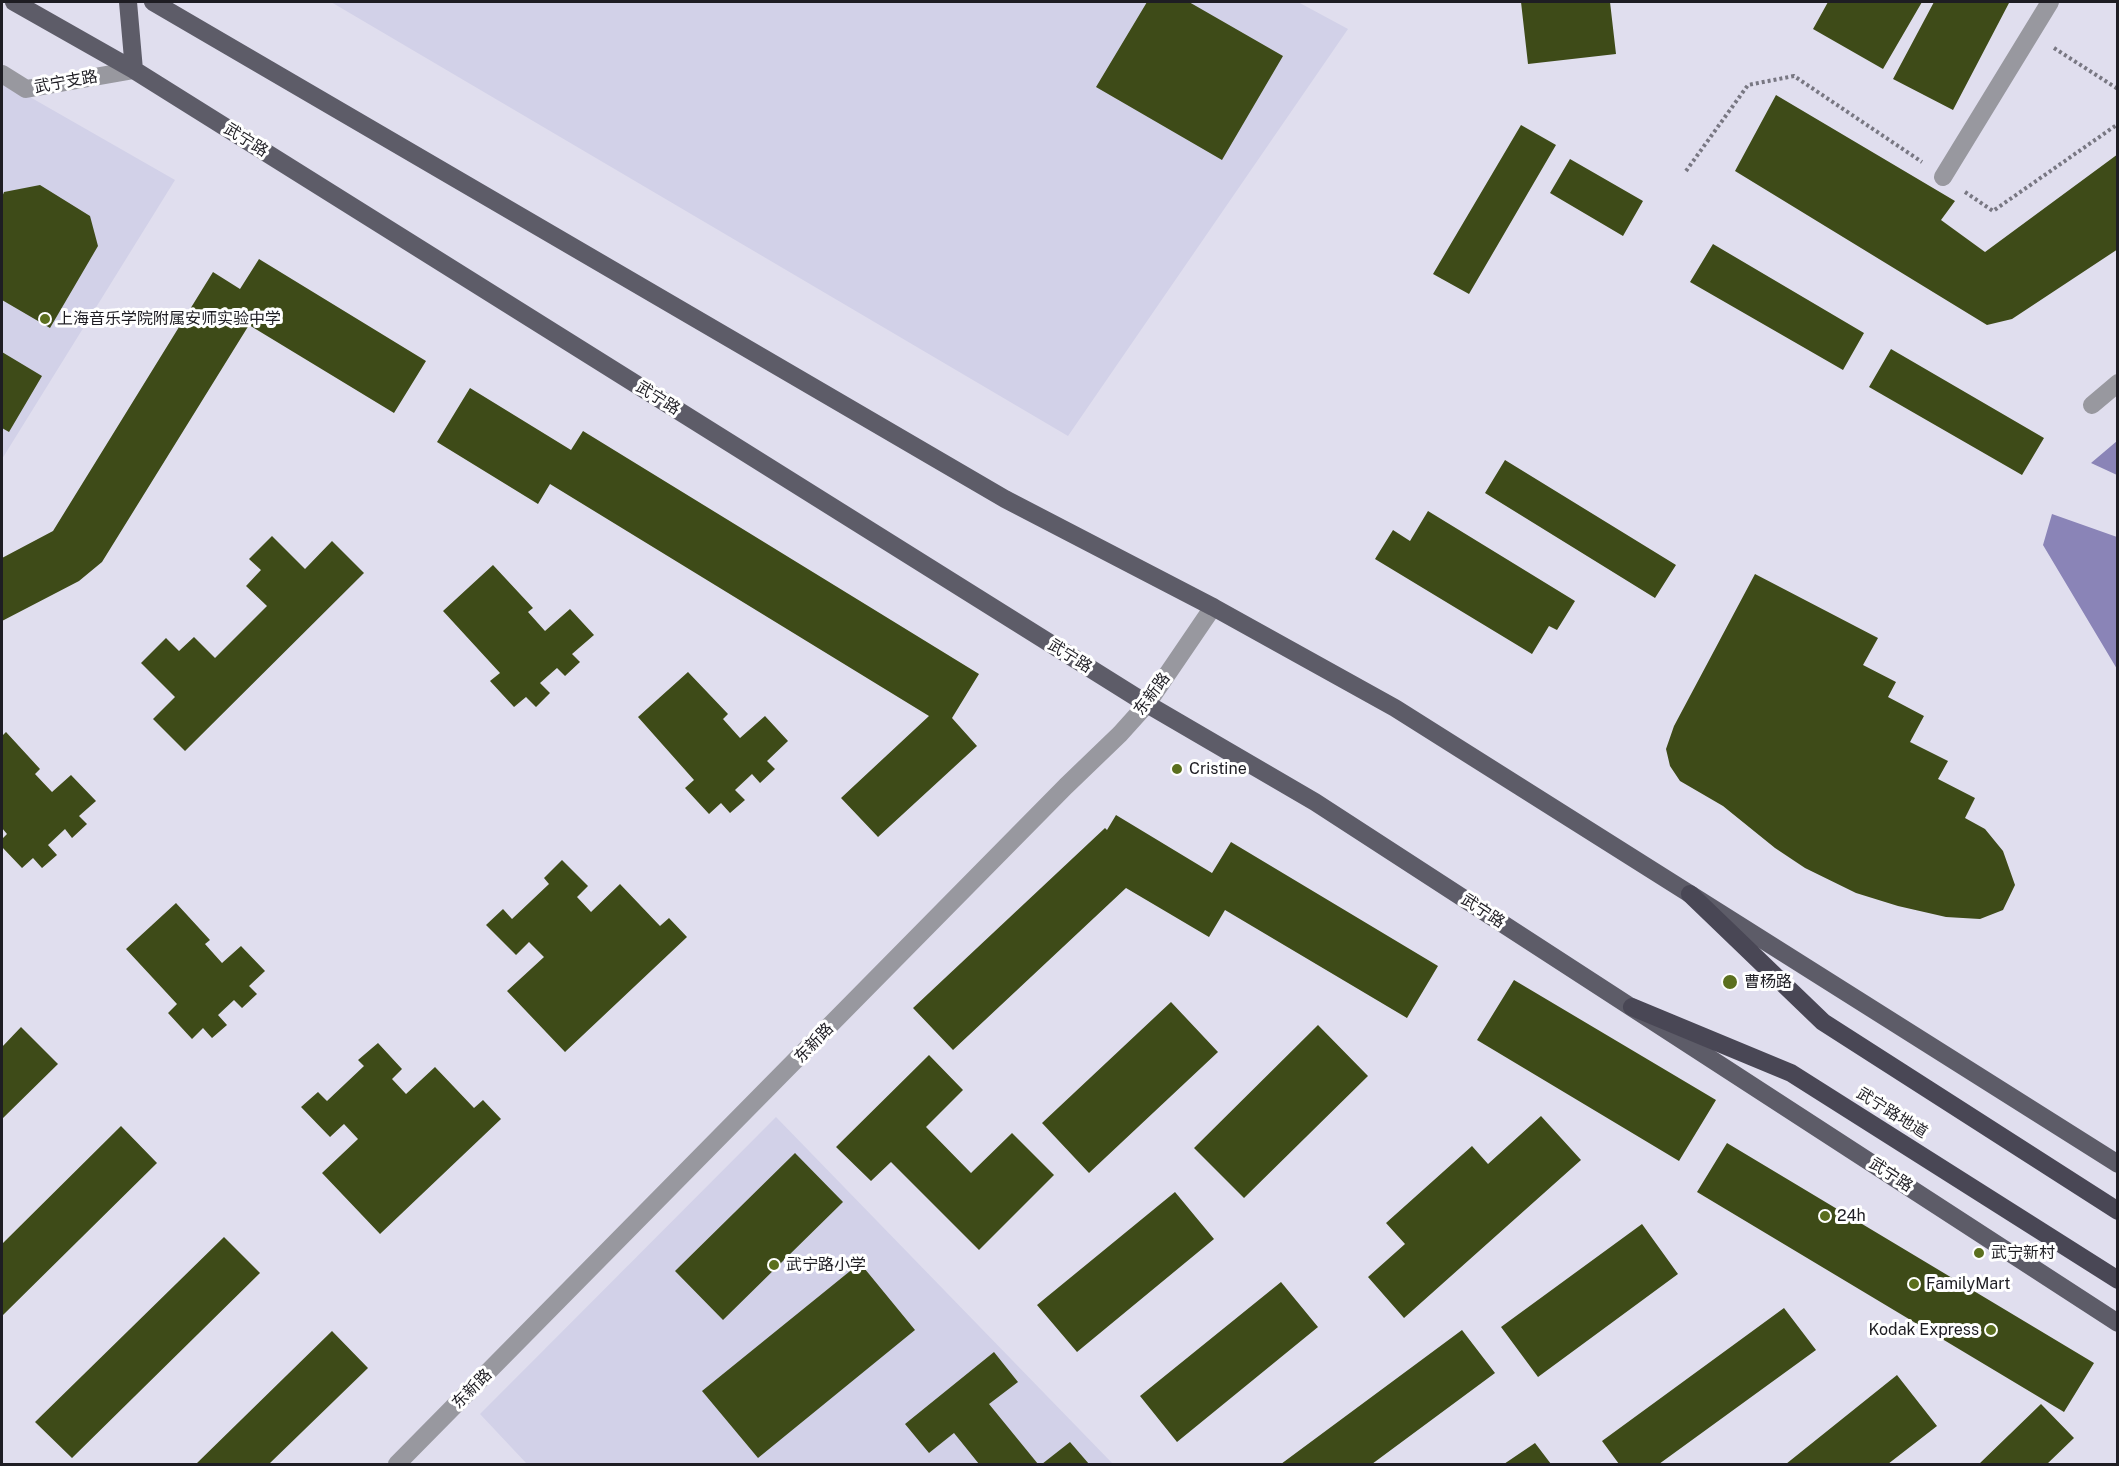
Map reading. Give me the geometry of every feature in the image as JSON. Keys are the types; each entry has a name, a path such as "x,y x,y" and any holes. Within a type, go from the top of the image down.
{"highway":[{"path":"1690,894 1823,1022 2118,1211"},
{"name":"武宁路地道","path":"1632,1007 1791,1072 2118,1280"}],"main road":[{"name":"武宁路","path":"14,2 134,70 1147,704 1315,802 2118,1323"},
{"path":"129,2 134,70"},
{"path":"153,2 1005,500 1213,607 1395,708 2118,1164"}],"street":[{"path":"1943,177 2050,2"},
{"name":"武宁支路","path":"2,74 26,89 134,70"},
{"path":"2092,405 2118,383"},
{"name":"东新路","path":"397,1464 1120,734 1147,704 1213,607"}],"path":[{"path":"2031,32 2118,89"},
{"path":"1686,171 1748,85 1794,76 1993,211 2118,124"}],"shaded area":[{"path":"331,2 1298,2 1348,29 1068,436"},
{"name":"上海音乐学院附属安师实验中学","path":"2,81 175,180 2,459"},
{"path":"2117,441 2117,475 2091,463"},
{"path":"2052,514 2117,537 2117,669 2043,545"},
{"name":"武宁路小学","path":"776,1117 1113,1464 527,1464 480,1414"}],"building":[{"path":"1147,2 1189,2 1283,56 1222,160 1096,87"},
{"path":"1521,2 1610,2 1616,54 1528,64"},
{"path":"1828,2 1922,2 1883,69 1813,29"},
{"path":"1934,2 2009,3 1953,110 1893,79"},
{"path":"1776,95 1955,201 1941,220 1985,252 2118,154 2118,249 2012,319 1987,325 1735,171"},
{"path":"1521,125 1556,145 1469,294 1433,274"},
{"path":"1570,159 1643,201 1623,236 1550,193"},
{"path":"40,185 90,216 98,246 50,328 2,300 2,197 4,192"},
{"path":"1713,244 1864,333 1843,370 1690,282"},
{"path":"259,259 426,361 394,413 249,325 102,562 79,581 2,621 2,558 53,531 213,272 240,289"},
{"path":"1891,349 2044,438 2022,475 1869,387"},
{"path":"2,352 42,376 9,432 2,428"},
{"path":"470,388 571,450 583,431 979,674 952,718 977,746 878,837 841,798 929,716 550,484 538,504 437,442"},
{"path":"1505,460 1676,565 1655,598 1485,493"},
{"path":"1428,511 1575,601 1557,630 1549,626 1532,654 1375,559 1393,530 1410,541"},
{"path":"272,536 305,569 332,541 364,573 185,751 153,719 175,697 141,663 166,638 179,651 194,637 215,658 267,606 246,586 261,570 249,559"},
{"path":"493,565 533,608 528,612 545,631 570,609 594,635 572,654 580,662 565,676 557,668 540,683 550,693 536,707 526,697 514,707 490,681 500,673 443,611"},
{"path":"1755,574 1878,638 1863,665 1896,682 1888,697 1924,716 1910,742 1948,761 1938,779 1975,798 1965,818 1985,829 2003,851 2015,885 2003,910 1980,919 1946,917 1856,893 1805,868 1775,848 1723,806 1680,781 1670,766 1666,749 1674,726"},
{"path":"688,672 728,714 723,719 740,738 765,716 788,741 767,761 775,769 760,783 752,774 735,790 745,800 730,813 721,803 709,814 685,788 694,780 638,717"},
{"path":"6,732 40,769 35,774 52,792 71,775 96,801 79,816 87,824 72,838 65,829 48,845 57,855 42,868 33,858 22,868 2,847 2,839 7,834 2,828 2,736"},
{"path":"1116,815 1212,873 1231,842 1438,966 1407,1018 1225,910 1209,937 1126,888 953,1050 913,1008 1105,828 1107,830"},
{"path":"562,860 588,886 577,897 591,912 620,884 660,926 669,918 687,937 565,1052 507,991 544,957 529,942 516,955 486,925 503,909 512,919 549,884 544,878"},
{"path":"176,903 210,940 205,944 222,963 241,946 265,971 249,986 257,994 242,1008 234,1000 218,1015 227,1025 212,1038 203,1028 192,1039 168,1013 177,1004 126,949"},
{"path":"1514,980 1716,1100 1679,1161 1477,1040"},
{"path":"1171,1002 1218,1052 1089,1173 1042,1123"},
{"path":"1318,1025 1368,1076 1244,1198 1194,1148"},
{"path":"21,1027 58,1064 2,1119 2,1047"},
{"path":"378,1043 402,1069 392,1079 406,1094 435,1067 474,1108 483,1100 501,1119 380,1234 322,1173 358,1139 344,1124 330,1137 301,1107 318,1092 327,1101 364,1066 358,1060"},
{"path":"929,1055 963,1090 926,1127 971,1173 1012,1133 1054,1175 979,1250 891,1162 871,1181 836,1147"},
{"path":"1541,1116 1581,1160 1404,1318 1368,1277 1405,1244 1386,1223 1472,1146 1488,1164"},
{"path":"121,1126 157,1163 2,1316 2,1244"},
{"path":"1727,1143 2094,1363 2064,1412 1697,1192"},
{"path":"795,1153 843,1202 723,1320 675,1271"},
{"path":"1175,1192 1214,1239 1077,1352 1037,1305"},
{"path":"1642,1224 1678,1274 1538,1377 1501,1327"},
{"path":"224,1237 260,1273 72,1458 35,1422"},
{"path":"860,1263 915,1330 758,1458 702,1391"},
{"path":"1281,1282 1318,1327 1177,1442 1140,1396"},
{"path":"1784,1308 1816,1350 1659,1464 1619,1464 1602,1441"},
{"path":"1462,1330 1495,1373 1372,1464 1281,1464"},
{"path":"332,1331 368,1368 269,1464 196,1464"},
{"path":"994,1352 1018,1382 989,1404 1038,1464 979,1464 954,1433 929,1453 905,1424"},
{"path":"1897,1375 1937,1426 1888,1464 1786,1464"},
{"path":"2041,1404 2074,1438 2047,1464 1979,1464"},
{"path":"1070,1442 1089,1464 1042,1464"},
{"path":"1535,1443 1551,1464 1504,1464"}],"place":[{"name":"上海音乐学院附属安师实验中学","path":"45,319"},
{"name":"Cristine","path":"1177,769"},
{"name":"曹杨路","path":"1730,982"},
{"name":"24h","path":"1825,1216"},
{"name":"武宁新村","path":"1979,1253"},
{"name":"武宁路小学","path":"774,1265"},
{"name":"FamilyMart","path":"1914,1284"},
{"name":"Kodak Express","path":"1991,1330"}]}
